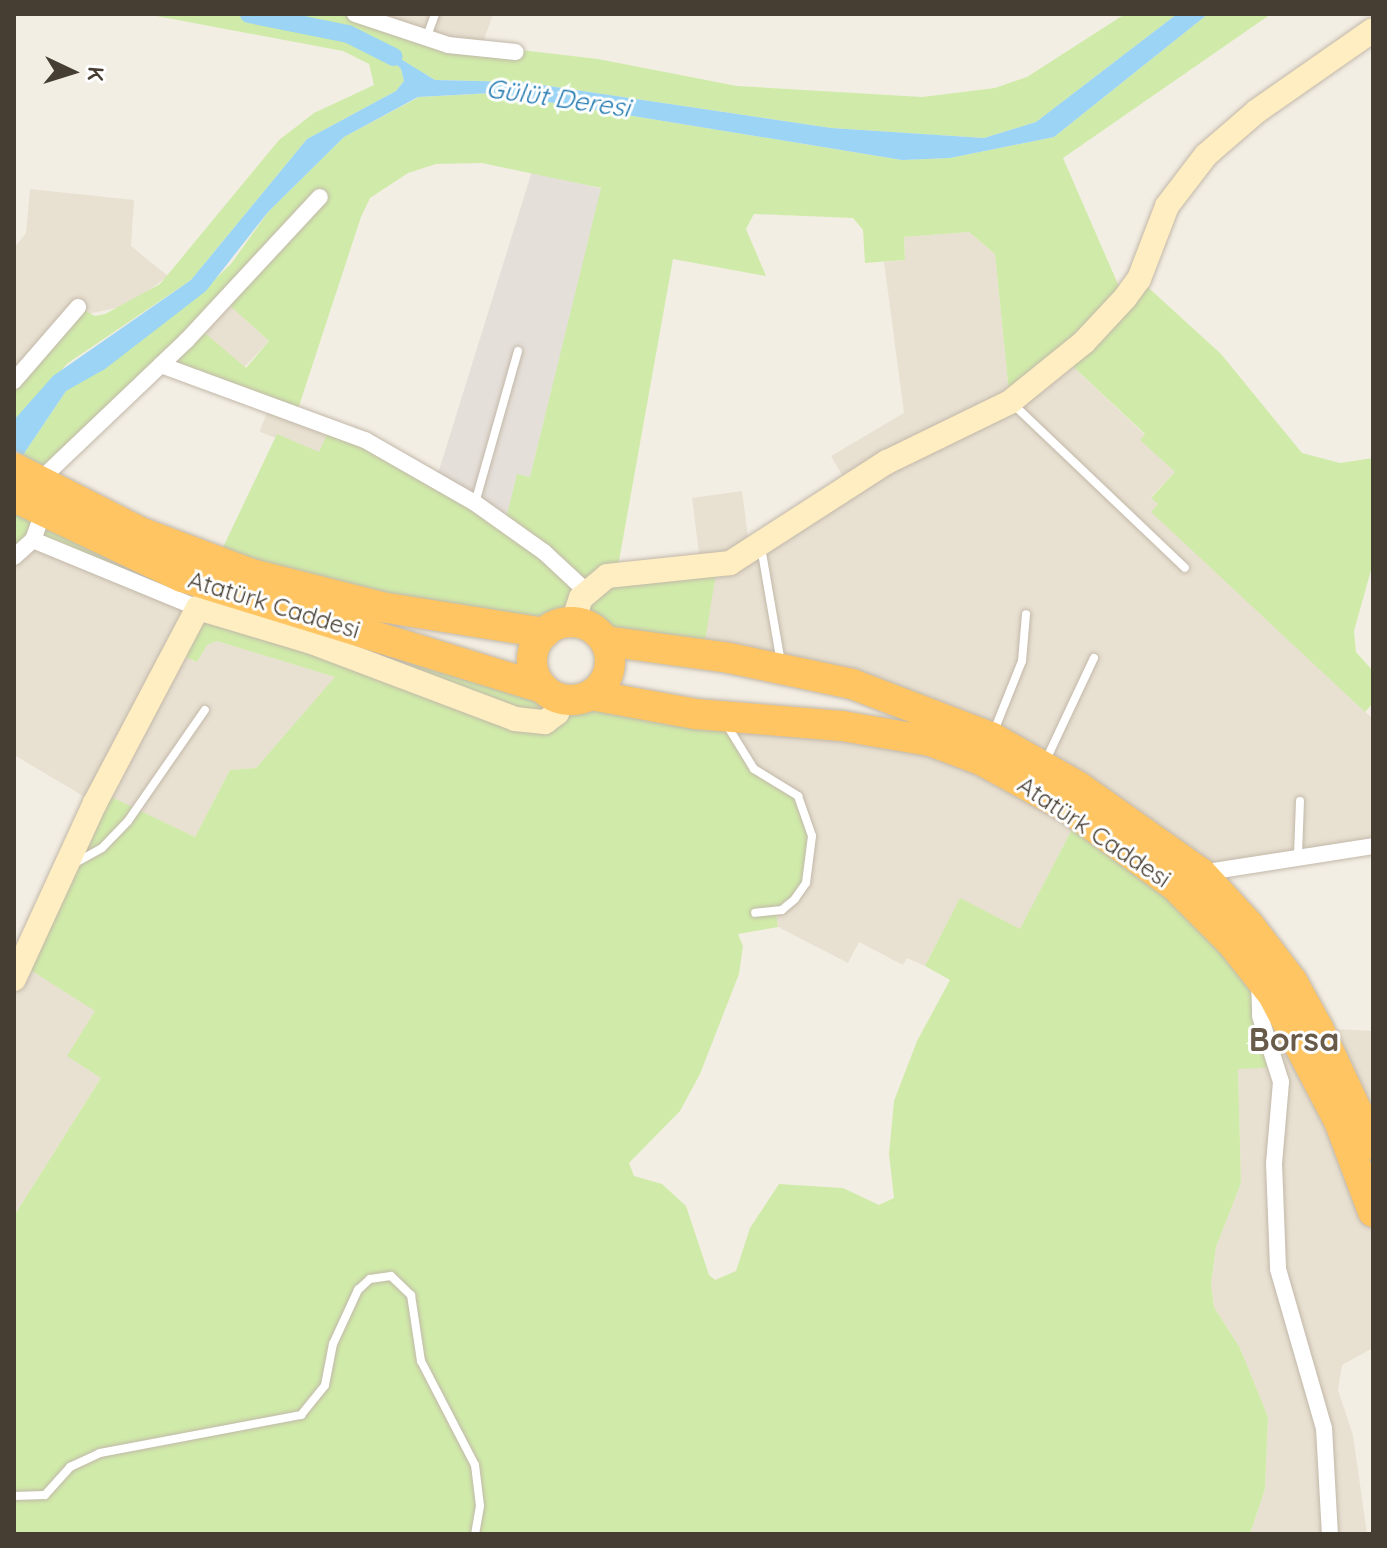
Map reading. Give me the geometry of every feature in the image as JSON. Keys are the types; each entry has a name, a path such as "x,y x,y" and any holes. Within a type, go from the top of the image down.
{"highway":[{"name":"Atatürk Caddesi","path":"27,496 140,532 252,574 381,607 559,628 588,626 605,641 782,667 852,684 991,737 1044,765 1201,873 1292,981 1330,1048 1373,1145"},
{"name":"Atatürk Caddesi","path":"27,496 182,577 552,694 591,695 723,717 890,732 981,760 1067,807 1174,885 1260,978 1310,1059 1373,1212"},
{"path":"552,694 532,660 559,628"},
{"path":"591,695 609,670 605,641"}],"street":[{"path":"355,14 426,39 480,51 516,52"},
{"path":"559,628 587,592 617,573 712,568 761,546 887,462 1010,402 1084,342 1125,298 1139,279 1167,206 1206,155 1257,111 1373,30"},
{"path":"14,557 27,496 161,365 320,197"},
{"path":"14,381 78,307"},
{"path":"161,365 365,440 475,503 544,552 587,592"},
{"path":"27,496 198,608 309,641 515,719 545,722 557,713 552,694"},
{"path":"14,979 65,869 198,608"},
{"path":"1201,873 1298,855 1373,846"},
{"path":"1260,978 1260,1016 1281,1082 1274,1163 1278,1269 1324,1428 1330,1534"}],"lane":[{"path":"426,39 435,14"},
{"path":"475,503 518,351"},
{"path":"1010,402 1185,568"},
{"path":"761,546 782,667"},
{"path":"991,737 1022,661 1026,614"},
{"path":"1044,765 1094,658"},
{"path":"65,869 102,848 122,827 205,710"},
{"path":"723,717 754,769 798,796 812,836 812,861 795,899 782,910 755,913"},
{"path":"1298,855 1300,801"},
{"path":"14,1496 45,1495 70,1467 100,1453 301,1415 325,1385 333,1344 358,1290 370,1279 391,1276 411,1295 421,1361 475,1465 480,1506 475,1534"}],"shaded area":[{"path":"389,14 493,14 480,51 385,25"},
{"path":"532,171 602,189 530,477 517,475 505,524 436,480"},
{"path":"30,189 134,200 131,246 168,276 129,305 88,314 14,381 14,248 26,233"},
{"path":"969,232 995,254 1010,401 1065,359 1145,435 1141,440 1175,472 1151,497 1158,504 1152,512 1373,719 1373,846 1201,873 991,737 703,654 701,570 692,498 742,491 750,552 849,487 831,456 904,413 884,262 905,260 904,237"},
{"path":"225,300 269,341 243,369 199,328"},
{"path":"271,402 331,425 319,455 260,432"},
{"path":"33,540 198,608 176,653 197,662 207,645 217,641 336,677 256,768 230,770 195,837 101,793 95,803 14,755 14,557"},
{"path":"723,717 890,732 1079,816 1020,930 960,899 925,966 907,958 903,965 859,942 848,963 778,927 754,769"},
{"path":"21,964 96,1011 101,1078 14,1216 14,979"},
{"path":"1260,978 1373,1212 1373,1348 1342,1365 1338,1390 1353,1435 1367,1534 1250,1534 1265,1489 1268,1417 1240,1348 1214,1307 1211,1284 1216,1247 1241,1183 1238,1068 1279,1067"},
{"path":"1318,1028 1373,1031 1373,1145"}],"green space":[{"path":"146,14 355,14 426,39 598,59 737,86 922,97 995,88 1027,77 1125,14 1177,14 1036,122 984,138 831,128 522,82 435,80 380,47 401,69 404,81 396,91 307,139 191,280 68,363 14,420 14,381 78,307 95,316 105,314 160,284 279,140 314,113 374,85 369,64 343,51"},
{"path":"1208,14 1271,14 1063,158 1124,298 1139,279 1221,354 1302,453 1340,463 1373,458 1373,563 1354,631 1356,652 1373,671 1373,703 1365,712 1151,512 1158,504 1151,498 1175,472 1140,440 1145,434 1065,359 1010,402 995,254 969,232 904,237 905,260 865,263 863,230 853,218 754,214 746,229 766,276 673,259 617,572 712,568 715,579 703,654 600,635 580,623 551,628 216,562 277,434 319,452 331,425 505,523 517,474 530,477 601,188 482,163 436,164 408,173 370,198 361,217 297,412 161,365 50,470 23,455 66,391 191,302 231,264 268,212 344,137 419,97 492,93 902,160 950,158 1054,137","holes":["225,301 269,341 246,368 199,328"]},
{"path":"14,513 566,700 723,717 754,769 798,796 812,836 806,883 776,912 778,927 738,934 743,946 739,974 700,1074 680,1111 629,1163 634,1176 662,1184 686,1206 709,1275 715,1280 736,1271 750,1228 779,1184 843,1188 879,1205 894,1198 889,1154 894,1101 917,1041 950,980 925,966 960,898 1020,929 1079,816 1260,978 1279,1067 1238,1069 1241,1183 1216,1247 1211,1284 1214,1307 1240,1348 1268,1417 1265,1489 1250,1534 14,1534 14,1216 101,1078 67,1056 95,1011 21,964 101,792 195,837 230,770 256,768 335,677 217,641 207,645 197,662 176,653 198,608 33,540 14,557"}],"water":[{"name":"Gülüt Deresi","path":"1177,14 1208,14 1054,137 950,158 902,160 492,93 418,97 344,137 268,212 206,291 105,369 66,391 23,455 14,450 14,420 53,376 191,280 307,139 396,91 404,81 401,69 376,44 435,80 522,82 831,128 984,138 1036,122"}],"waterway":[{"path":"249,14 348,34 394,57"}],"district":[{"name":"Borsa","path":"1294,1039"}]}
